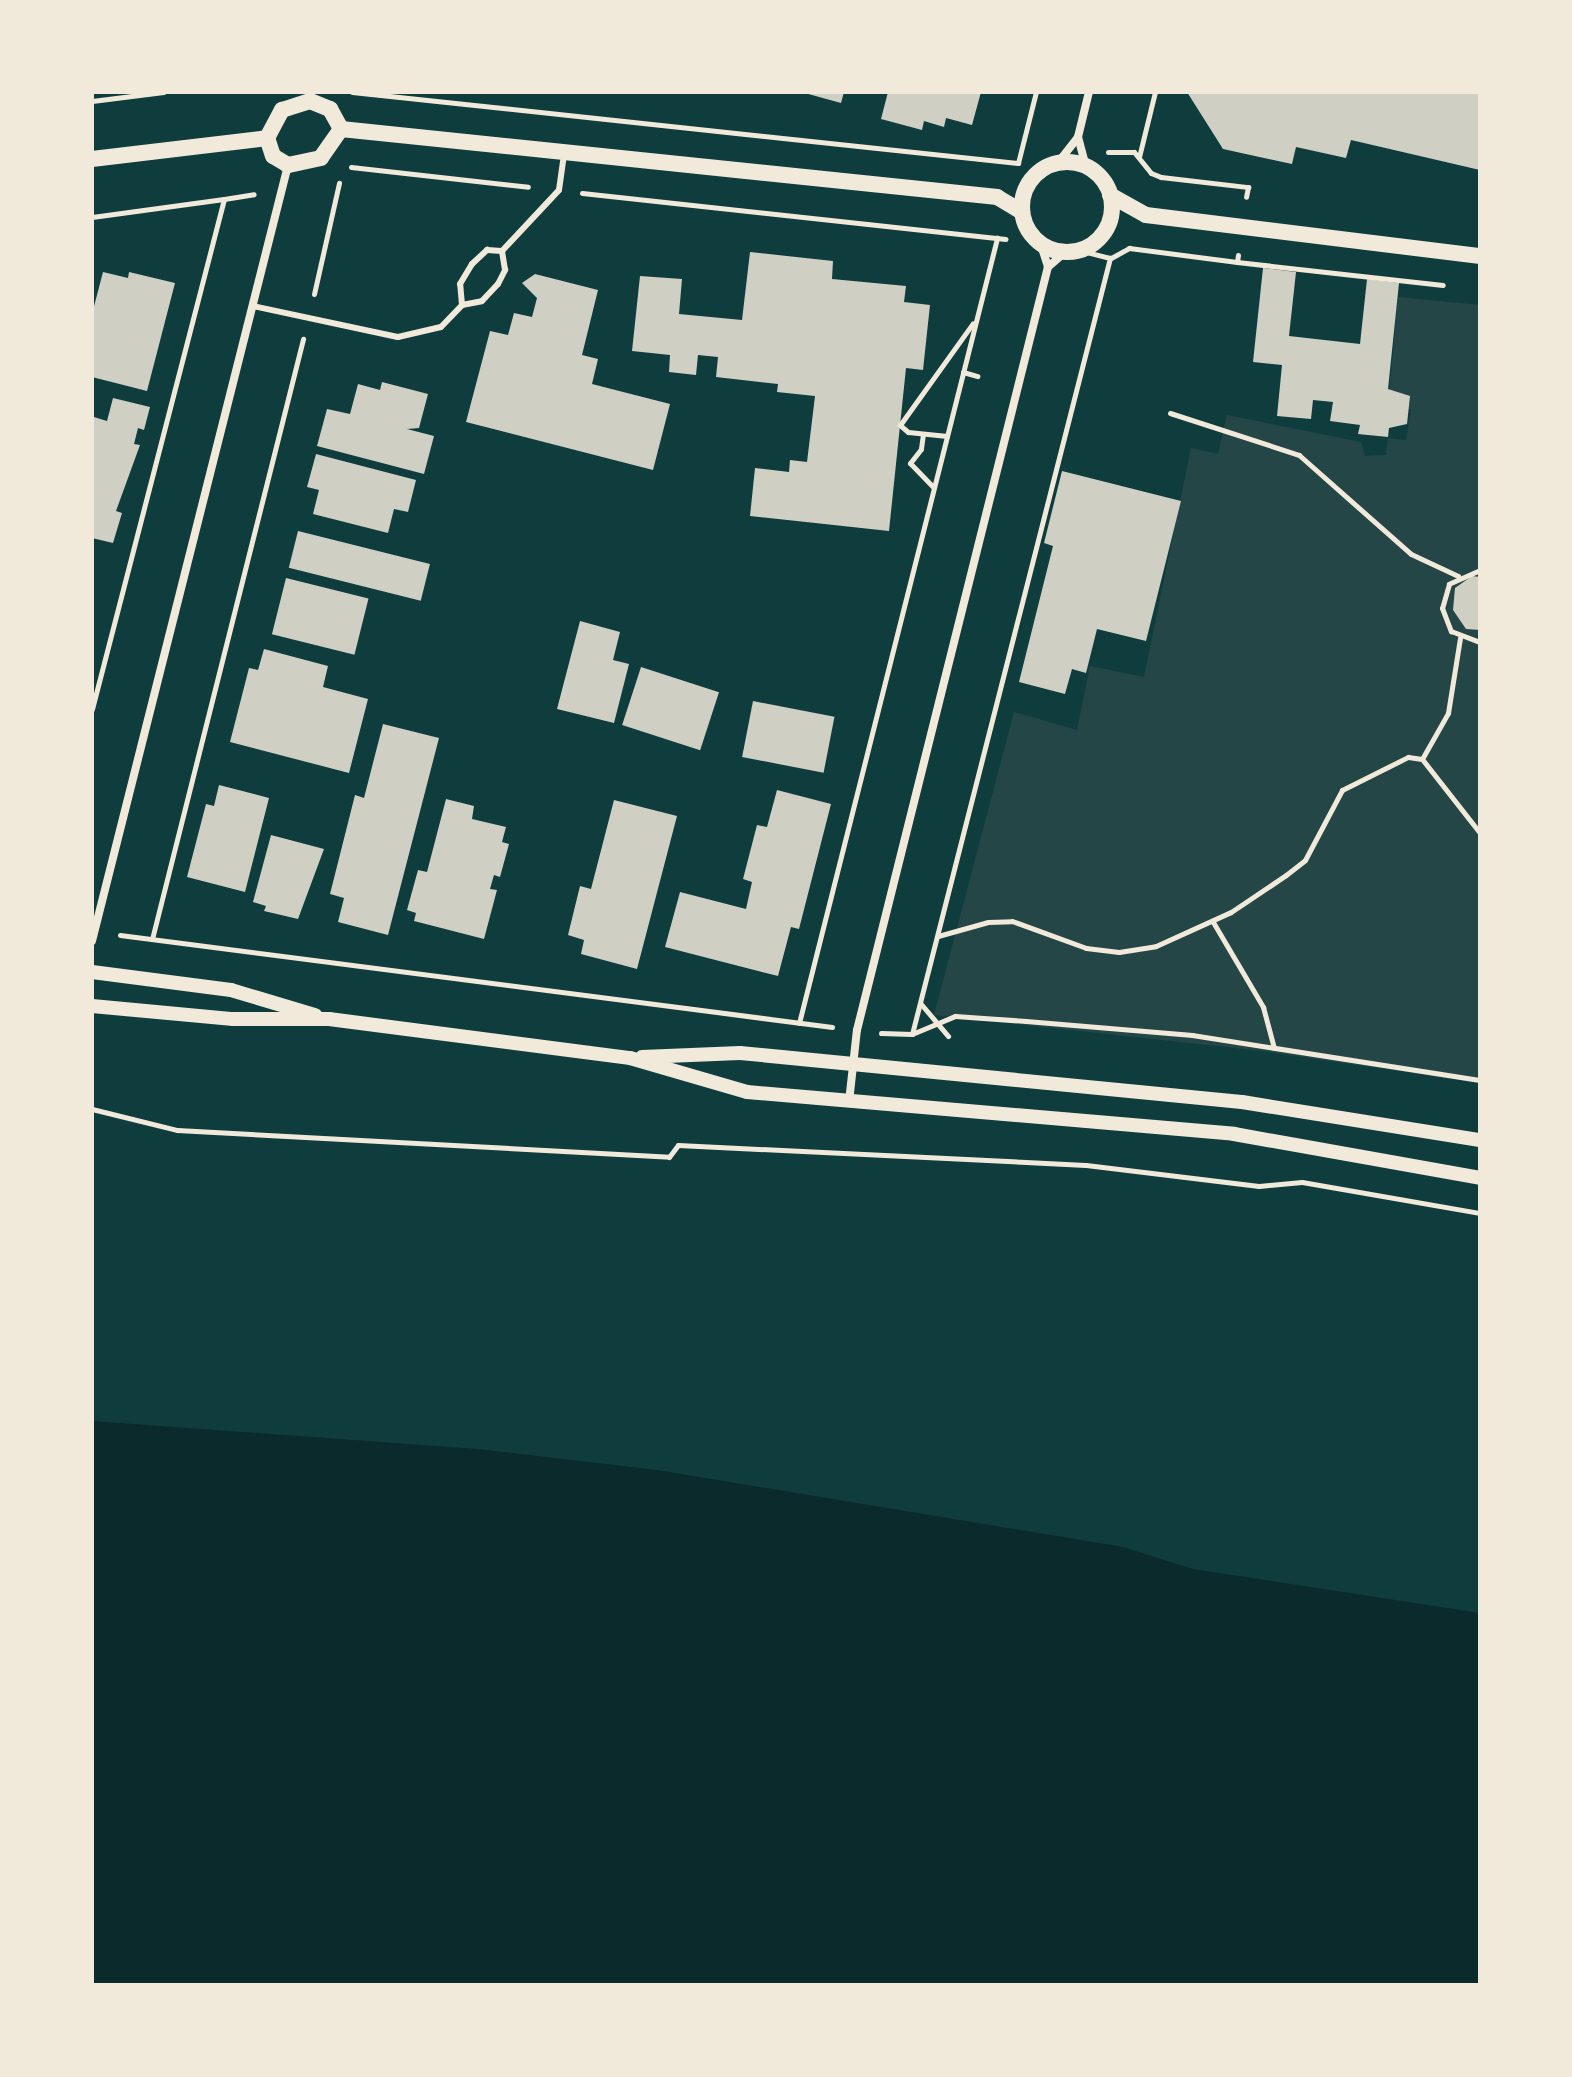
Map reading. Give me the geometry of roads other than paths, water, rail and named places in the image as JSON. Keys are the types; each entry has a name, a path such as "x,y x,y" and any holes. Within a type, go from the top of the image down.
{"main road":[{"path":"311,96 330,109 341,129 321,158 288,165 273,156 267,138 282,110 311,96"},
{"path":"341,129 997,197 1022,212 1040,242 1072,251 1100,238 1108,225 1110,195"},
{"path":"92,159 267,138"},
{"path":"997,197 1028,185 1042,169 1057,164 1086,167 1099,175 1110,195 1146,215 1480,256"},
{"path":"1022,212 1028,185"},
{"path":"1108,225 1146,215"}],"street":[{"path":"1057,164 1078,137 1089,92"},
{"path":"1078,137 1086,167"},
{"path":"93,937 288,165"},
{"path":"849,1102 857,1030 1048,267 1040,242"},
{"path":"1048,267 1072,251"},
{"path":"92,972 231,990 329,1019"},
{"path":"92,1006 233,1019 329,1019 630,1058 747,1092 1234,1134 1480,1178"},
{"path":"630,1058 740,1053 1242,1102 1480,1140"}],"lane":[{"path":"502,251 559,190 565,151"},
{"path":"462,305 460,284 472,264 487,250 502,251"},
{"path":"253,306 398,337 441,327 462,305 482,301 498,284 505,270 502,251"}]}
